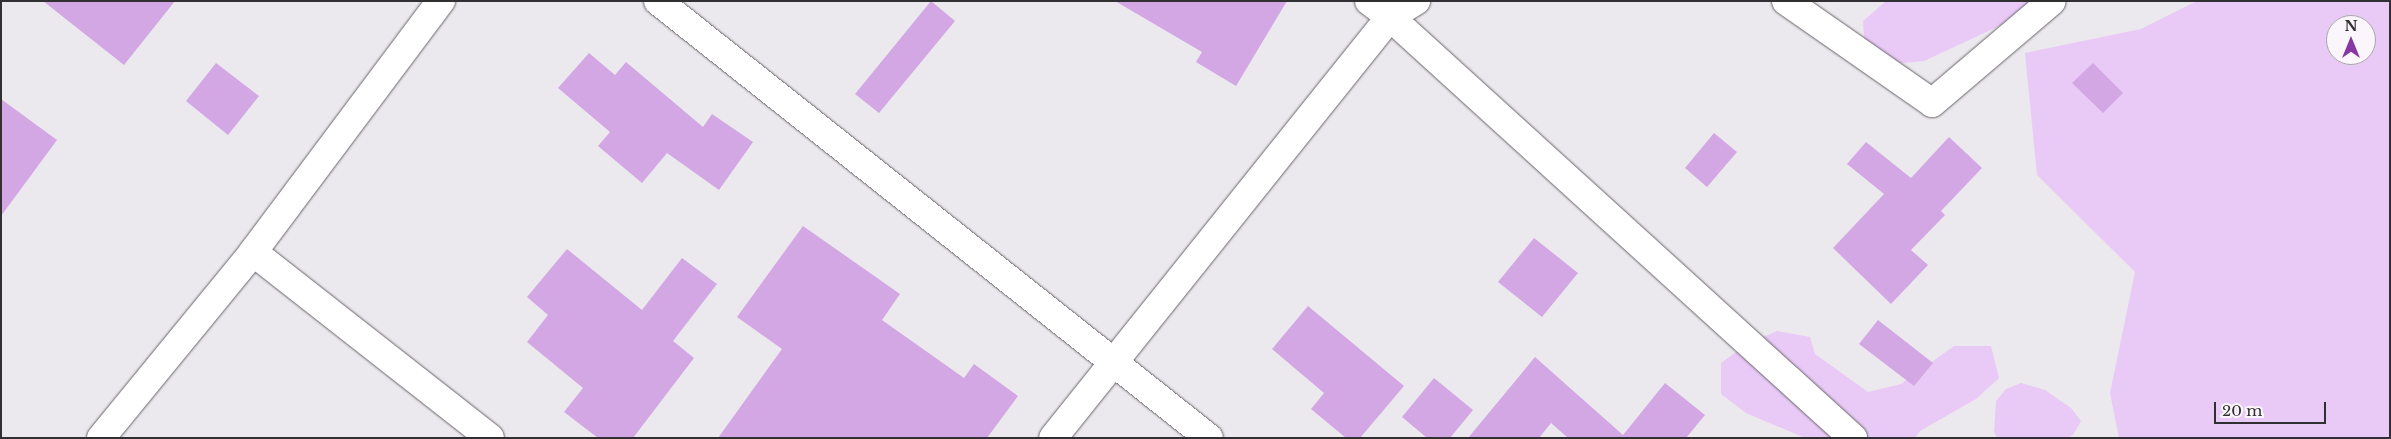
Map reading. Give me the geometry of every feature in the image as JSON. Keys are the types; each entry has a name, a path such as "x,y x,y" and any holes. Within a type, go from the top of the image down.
{"street":[{"path":"101,438 253,252 441,1"},
{"path":"658,1 1209,438"},
{"path":"1053,438 1114,361 1380,9 1416,1"},
{"path":"1786,1 1932,103 2052,1"},
{"path":"1380,9 1853,438"},
{"path":"253,252 490,438"}],"shaded area":[{"path":"1886,1 2042,1 2010,21 1924,61 1892,64 1865,51 1863,21"},
{"path":"2197,1 2390,1 2390,438 2119,438 2110,393 2135,272 2037,175 2025,53 2141,29"},
{"path":"1777,331 1810,337 1815,354 1868,392 1901,384 1954,346 1991,346 1999,378 1976,399 1920,431 1915,438 1805,438 1746,413 1721,394 1721,363 1747,344"},
{"path":"2021,383 2045,390 2071,408 2081,421 2073,435 2068,438 1997,438 1994,432 1996,401 2006,389"}],"building":[{"path":"43,1 175,1 124,65"},
{"path":"931,1 955,21 879,113 855,94"},
{"path":"1115,1 1287,1 1236,86 1196,62 1202,52"},
{"path":"589,53 615,75 626,62 703,127 712,114 753,142 719,190 667,153 642,183 598,146 610,132 558,88"},
{"path":"216,63 259,96 228,135 186,101"},
{"path":"2093,63 2123,93 2103,113 2072,83"},
{"path":"1,99 57,140 1,216"},
{"path":"1714,133 1737,152 1707,187 1685,168"},
{"path":"1949,137 1982,168 1941,211 1945,215 1911,250 1928,265 1891,304 1833,248 1884,194 1847,164 1866,142 1911,178"},
{"path":"803,226 900,294 882,320 964,378 974,364 1018,396 987,438 718,438 782,349 737,317"},
{"path":"1534,238 1578,273 1542,317 1498,282"},
{"path":"567,249 642,310 682,258 717,284 673,341 694,358 633,438 598,438 564,412 583,388 527,342 548,315 527,297"},
{"path":"1308,306 1404,386 1360,438 1346,438 1311,409 1324,393 1272,349"},
{"path":"1878,320 1933,363 1914,386 1859,344"},
{"path":"1535,357 1623,435 1665,383 1705,415 1686,438 1568,438 1551,423 1539,438 1468,438"},
{"path":"1434,378 1473,410 1450,438 1427,438 1402,417"}]}
